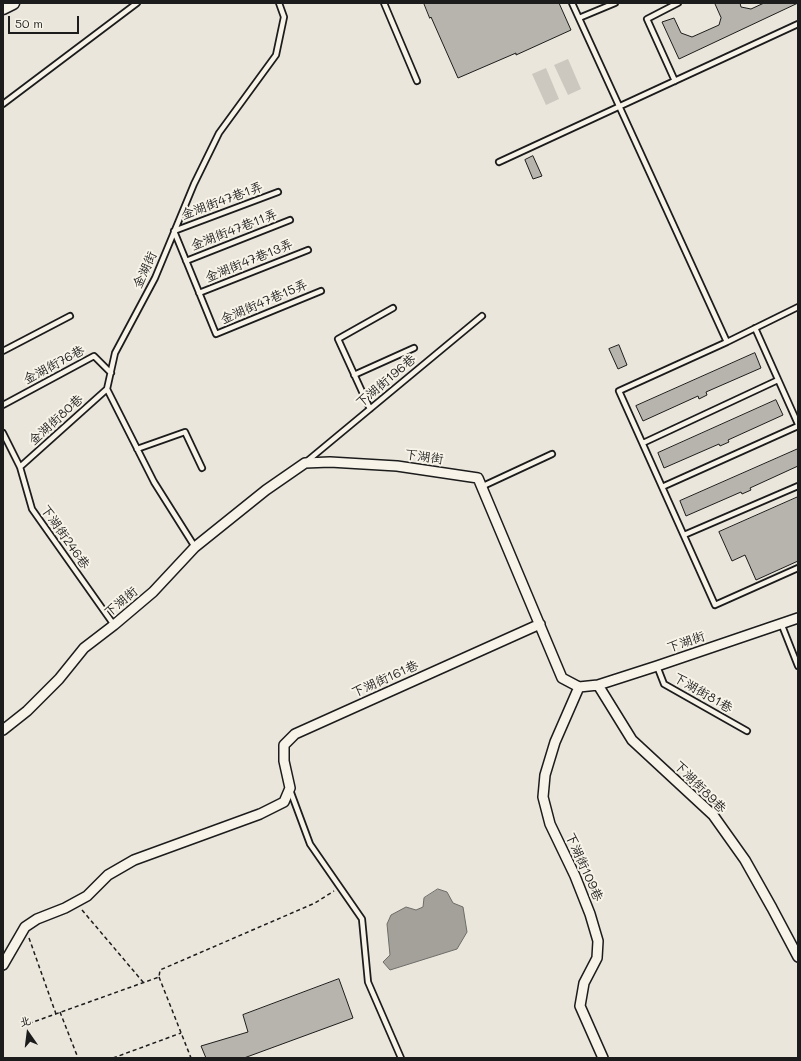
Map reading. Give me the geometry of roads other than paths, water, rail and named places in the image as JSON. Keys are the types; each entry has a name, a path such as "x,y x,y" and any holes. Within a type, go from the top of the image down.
{"street":[{"path":"3,8 13,3"},
{"name":"下湖街","path":"3,730 27,711 54,684 84,648 153,592 195,547 266,490 305,463 330,462 397,466 478,478 562,678 578,687 598,685 798,618"},
{"name":"下湖街161巷","path":"290,788 284,761 284,745 295,734 540,624"},
{"name":"下湖街89巷","path":"598,685 632,740 713,815 745,860 798,957"},
{"name":"下湖街109巷","path":"578,687 555,742 544,776 543,797 550,824 576,876 598,941 597,958 584,983 580,1006 603,1058"},
{"path":"3,965 25,927 36,919 65,908 86,896 108,875 134,860 260,814 284,802 290,788"}],"lane":[{"path":"3,104 137,3"},
{"name":"金湖街","path":"107,389 115,353 155,278 194,184 219,133 276,55 284,17 279,3"},
{"path":"384,3 417,82"},
{"path":"572,3 727,342"},
{"path":"580,18 615,3"},
{"path":"675,81 647,19 678,3"},
{"path":"499,162 798,24"},
{"name":"金湖街47巷1弄","path":"174,231 278,192"},
{"name":"金湖街47巷11弄","path":"186,261 290,220"},
{"path":"174,231 199,293"},
{"name":"金湖街47巷13弄","path":"199,293 308,250"},
{"name":"金湖街47巷15弄","path":"199,293 216,334 320,291"},
{"path":"798,307 727,342 619,391 715,605 798,568"},
{"path":"370,409 338,339 393,308"},
{"path":"3,352 70,316"},
{"name":"下湖街196巷","path":"305,463 482,316"},
{"path":"662,487 798,425 755,328"},
{"path":"354,374 414,348"},
{"name":"金湖街76巷","path":"3,405 94,356 111,373"},
{"path":"643,443 778,380"},
{"path":"107,389 154,482 195,547"},
{"name":"金湖街80巷","path":"20,467 107,389"},
{"path":"137,449 185,432 202,468"},
{"name":"下湖街246巷","path":"3,433 20,467 32,510 114,625"},
{"path":"481,487 552,454"},
{"path":"684,535 798,486"},
{"path":"781,623 798,666"},
{"name":"下湖街81巷","path":"657,666 664,684 747,731"},
{"path":"290,788 310,844 362,919 368,982 401,1058"}]}
